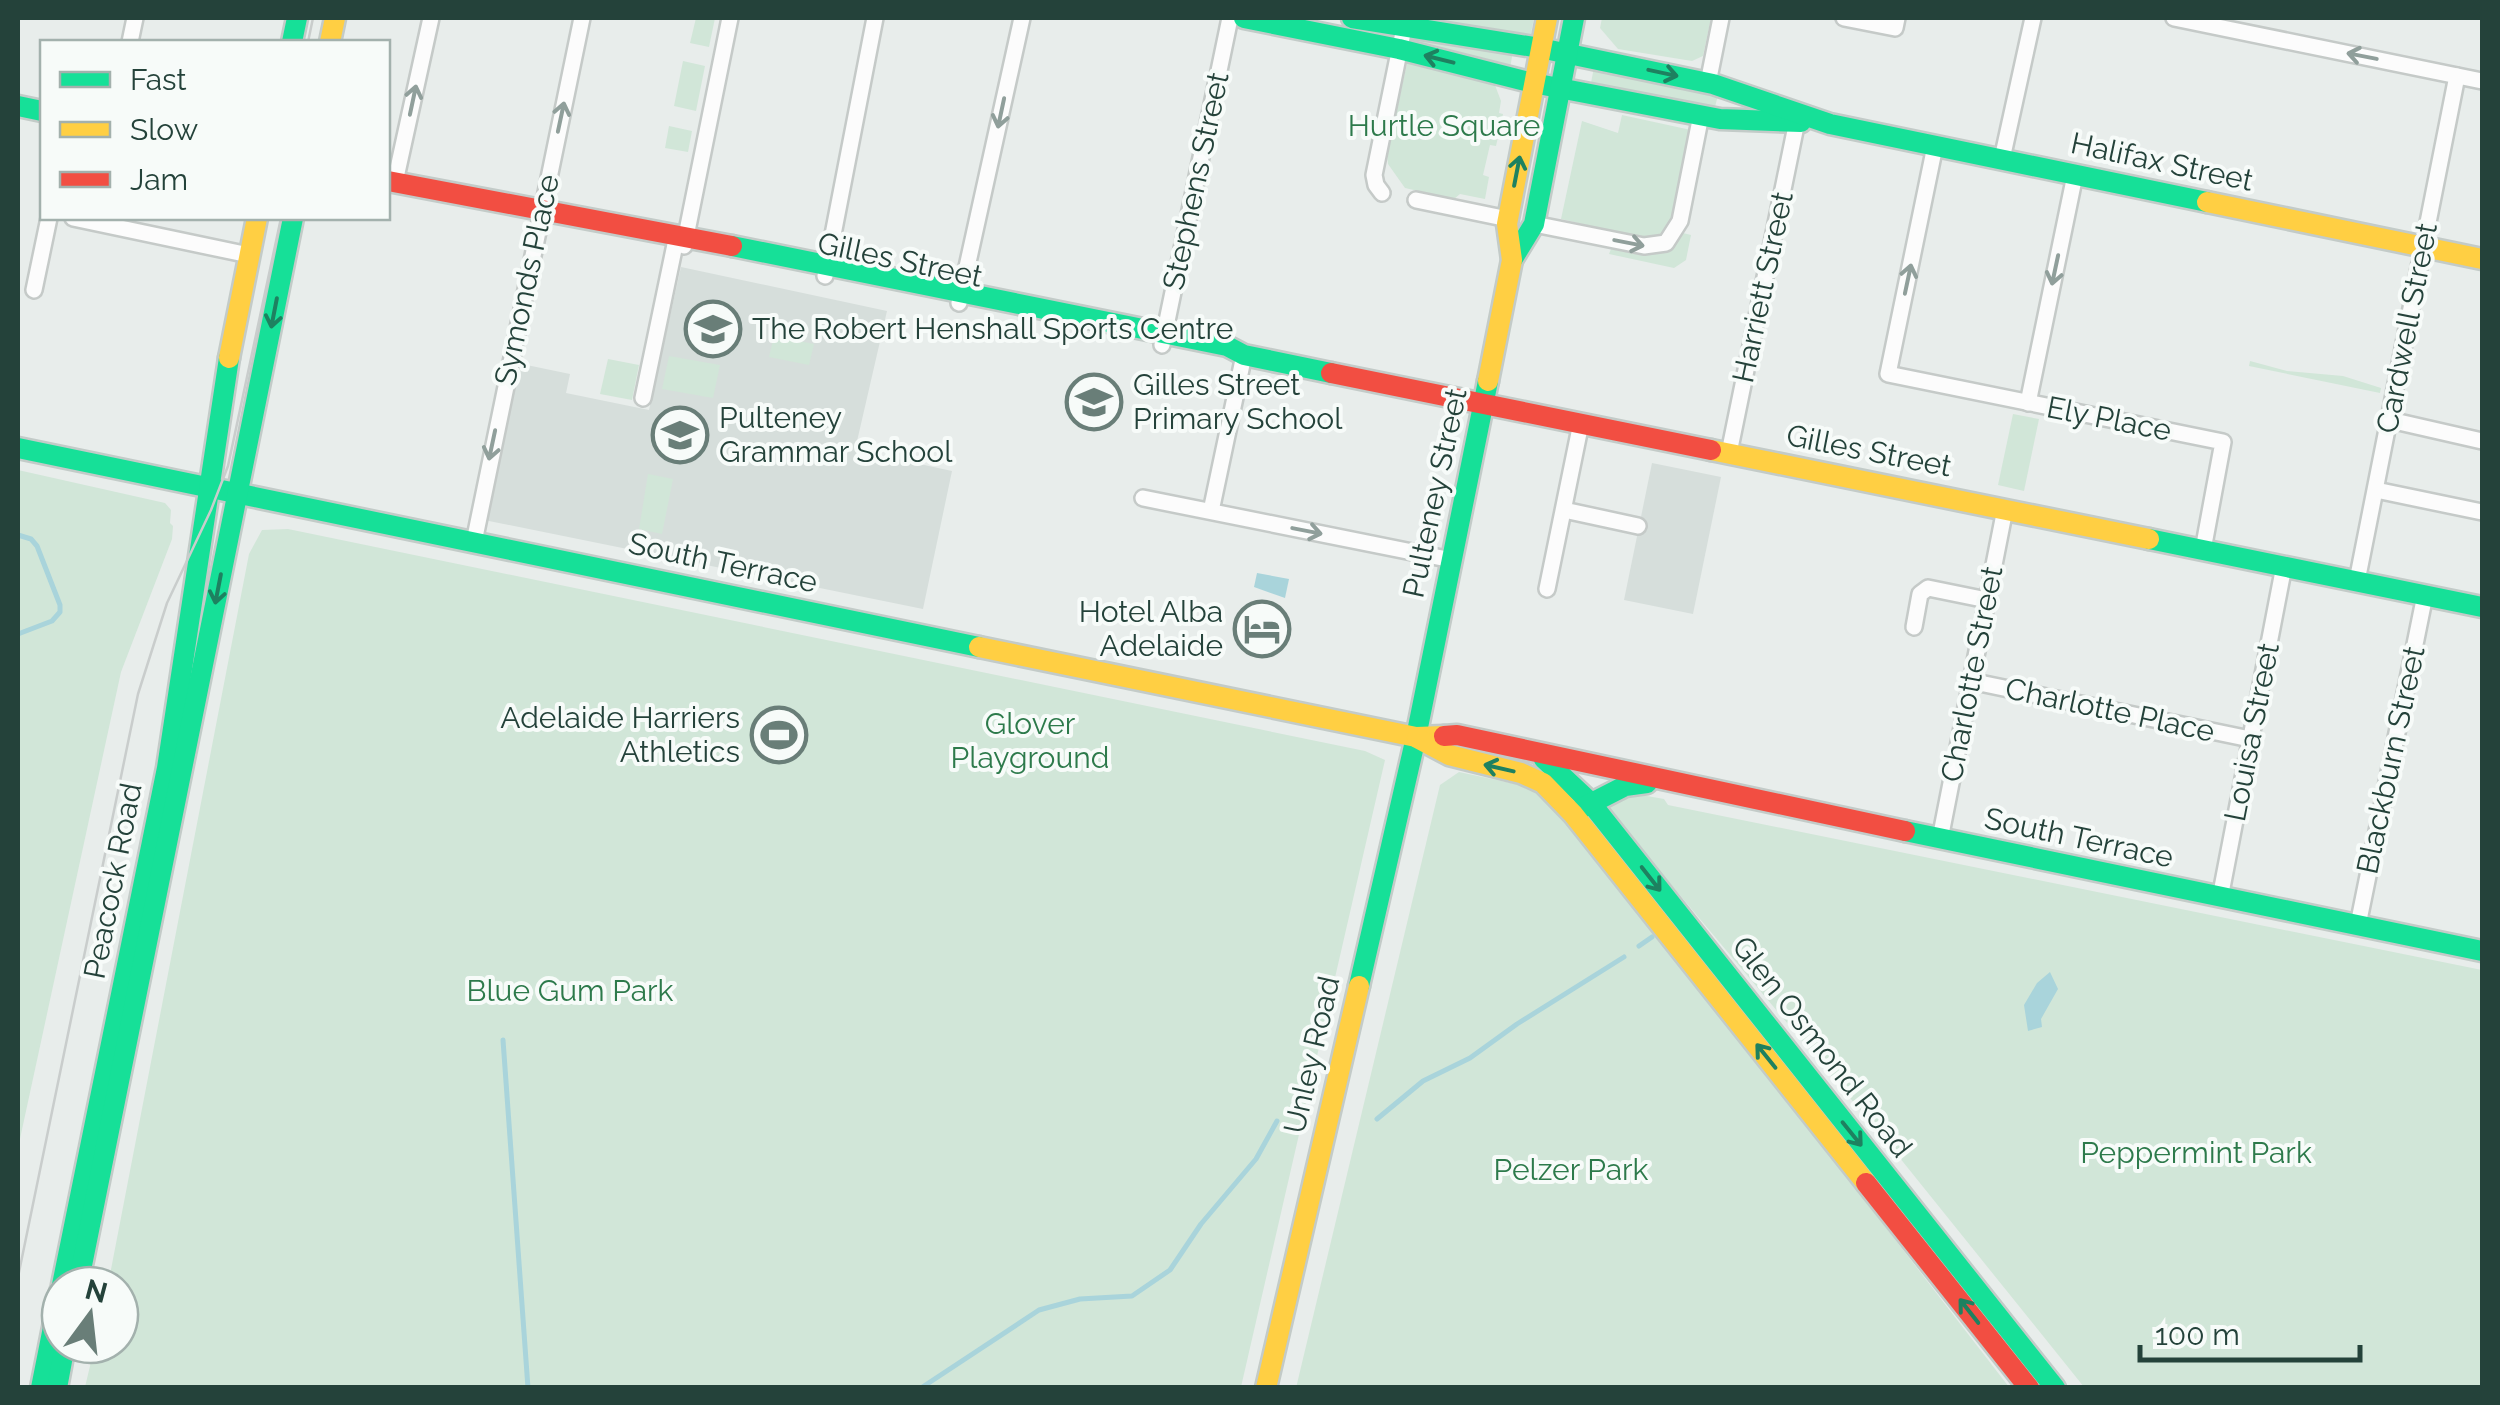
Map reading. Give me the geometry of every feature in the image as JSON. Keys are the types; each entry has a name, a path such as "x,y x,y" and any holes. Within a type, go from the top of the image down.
{"main road":[{"name":"Halifax Street","path":"1244,18 1403,31 1540,48 1708,83 1830,124"},
{"name":"Halifax Street","path":"1352,18 1403,31 1534,83 1701,115 1830,124 2482,259"},
{"name":"Pulteney Street","path":"1416,737 1512,260 1508,218 1547,18"},
{"name":"Pulteney Street","path":"1512,260 1534,224 1574,18"},
{"name":"Gilles Street","path":"392,182 544,212 566,212 680,240 1163,339 1227,346 1244,354 1581,424 2482,606"},
{"name":"Peacock Road","path":"82,1265 139,946 226,376 257,220"},
{"name":"Peacock Road","path":"67,1265 238,493 294,220"},
{"name":"South Terrace","path":"18,448 1416,737 1457,735 1940,840 2482,951"},
{"name":"South Terrace","path":"1416,737 1448,755 1521,773 1581,808 1625,786 1664,781"},
{"name":"Unley Road","path":"1266,1388 1416,737"},
{"name":"Glen Osmond Road","path":"1534,752 1558,769 1581,808 1699,956 2055,1388"},
{"name":"Glen Osmond Road","path":"1699,956 2029,1388"}],"street":[{"path":"392,182 430,18"},
{"name":"Symonds Place","path":"474,542 582,18"},
{"path":"643,398 730,18"},
{"path":"826,270 876,18"},
{"path":"960,298 1022,18"},
{"name":"Stephens Street","path":"1163,339 1230,18"},
{"path":"1708,83 1721,18"},
{"path":"1844,18 1896,23"},
{"path":"2002,159 2032,18"},
{"path":"2174,18 2482,81"},
{"path":"1382,192 1374,175 1403,31"},
{"name":"Cardwell Street","path":"2358,581 2457,76"},
{"path":"1534,224 1644,246 1666,243 1680,221 1701,115"},
{"name":"Harriett Street","path":"1729,454 1797,121"},
{"name":"Ely Place","path":"1936,146 1888,374 2224,442 2203,550"},
{"path":"2028,403 2075,175"},
{"path":"1416,200 1508,218"},
{"path":"34,290 49,220"},
{"path":"83,220 249,255"},
{"path":"1211,511 1244,354"},
{"path":"2390,420 2482,441"},
{"path":"1548,590 1581,424"},
{"path":"2376,490 2482,512"},
{"path":"1144,498 1452,560"},
{"name":"Charlotte Street","path":"1940,840 2004,509"},
{"path":"1564,510 1638,526"},
{"name":"Louisa Street","path":"2220,898 2284,566"},
{"path":"1914,628 1920,594 1928,588 1987,600"},
{"name":"Blackburn Street","path":"2358,925 2425,595"},
{"name":"Charlotte Place","path":"1970,681 2250,739"}],"shaded area":[{"name":"Pulteney Grammar School","path":"681,267 887,311 855,450 952,471 923,609 484,520 517,363 570,374 566,393 649,410"},
{"path":"1652,463 1721,477 1693,614 1624,600"}],"green space":[{"path":"696,18 715,18 709,47 690,43"},
{"name":"Hurtle Square","path":"1415,18 1534,18 1530,38 1420,22"},
{"path":"1602,18 1711,18 1703,56 1692,61 1618,49 1600,28"},
{"path":"1411,37 1513,51 1509,74 1409,43"},
{"name":"Hurtle Square","path":"1408,59 1493,80 1501,101 1499,113 1503,114 1496,146 1490,145 1483,175 1489,177 1485,199 1460,194 1454,199 1405,188 1388,164"},
{"path":"683,61 705,66 696,111 674,106"},
{"path":"1595,62 1718,95 1715,107 1591,83"},
{"name":"Hurtle Square","path":"1622,115 1691,130 1675,212 1669,227 1650,241 1604,233 1600,228 1561,219 1582,121 1618,133"},
{"path":"669,126 692,131 688,152 665,148"},
{"path":"1683,233 1691,235 1686,260 1674,268 1609,254 1611,249 1642,254 1660,252"},
{"path":"774,336 814,344 809,365 769,357"},
{"path":"669,356 720,365 713,398 662,389"},
{"path":"608,359 639,365 632,400 600,394"},
{"path":"2250,361 2287,371 2343,376 2381,388 2380,393 2249,366"},
{"path":"2013,414 2039,419 2024,491 1998,485"},
{"path":"18,470 165,503 171,510 173,526 172,539 121,672 18,1148"},
{"path":"648,474 673,479 662,534 639,529"},
{"name":"Blue Gum Park","path":"288,529 1365,751 1385,760 1241,1387 85,1387 90,1365 140,1365 140,1265 112,1265 249,554 262,530"},
{"name":"Pelzer Park","path":"1459,772 1529,787 1570,819 2009,1387 1296,1388 1440,785"},
{"name":"Peppermint Park","path":"1619,791 1664,799 1668,805 2482,970 2482,1387 2084,1387 1887,1142 1606,807"}],"water":[{"path":"1257,573 1289,579 1285,598 1254,587"},
{"path":"2050,972 2058,989 2041,1019 2042,1027 2028,1031 2024,1005 2037,983"}],"waterway":[{"path":"18,535 31,539 37,546 60,605 60,612 52,621 18,634"},
{"path":"1639,946 1652,937"},
{"path":"1377,1119 1423,1081 1470,1058 1624,957"},
{"path":"503,1040 528,1388"},
{"path":"921,1388 1039,1310 1080,1299 1132,1296 1170,1270 1201,1224 1256,1159 1277,1121"}],"tram line":[{"path":"308,40 313,18"},
{"path":"18,1277 138,694 167,603 228,466 281,220"}],"traffic: fast":[{"path":"292,40 297,18"},
{"path":"1244,18 1399,49 1533,83 1720,119 1801,122"},
{"path":"1352,18 1540,48 1713,84 1830,124 2207,202"},
{"path":"1512,260 1534,224 1574,18"},
{"path":"18,106 40,111"},
{"path":"82,1265 293,220"},
{"path":"732,246 1227,346 1244,355 1331,373"},
{"path":"66,1265 167,768 229,358"},
{"path":"1359,986 1416,737 1488,381"},
{"path":"18,448 979,647"},
{"path":"2149,539 2482,607"},
{"path":"1544,759 1590,802 2055,1388"},
{"path":"1582,808 1625,786 1647,783"},
{"path":"1905,831 2482,951"},
{"path":"41,1388 46,1365"},
{"path":"57,1388 61,1365"}],"traffic: slow":[{"path":"330,40 335,18"},
{"path":"1488,381 1512,260 1507,224 1547,18"},
{"path":"2207,202 2482,259"},
{"path":"229,358 257,220"},
{"path":"1711,450 2149,539"},
{"path":"979,647 1416,737 1444,736"},
{"path":"1417,738 1449,755 1521,773 1543,783 1573,814 1866,1183"},
{"path":"1266,1388 1359,986"}],"traffic: jam":[{"path":"390,181 732,246"},
{"path":"1331,373 1711,450"},
{"path":"1444,736 1457,735 1905,831"},
{"path":"1866,1183 2029,1388"}],"place":[{"name":"The Robert Henshall Sports Centre","path":"713,329"},
{"name":"Gilles Street Primary School","path":"1094,402"},
{"name":"Pulteney Grammar School","path":"680,435"},
{"name":"Hotel Alba Adelaide","path":"1262,629"},
{"name":"Adelaide Harriers Athletics","path":"779,735"}],"park label":[{"name":"Glover Playground","path":"1030,741"}]}
